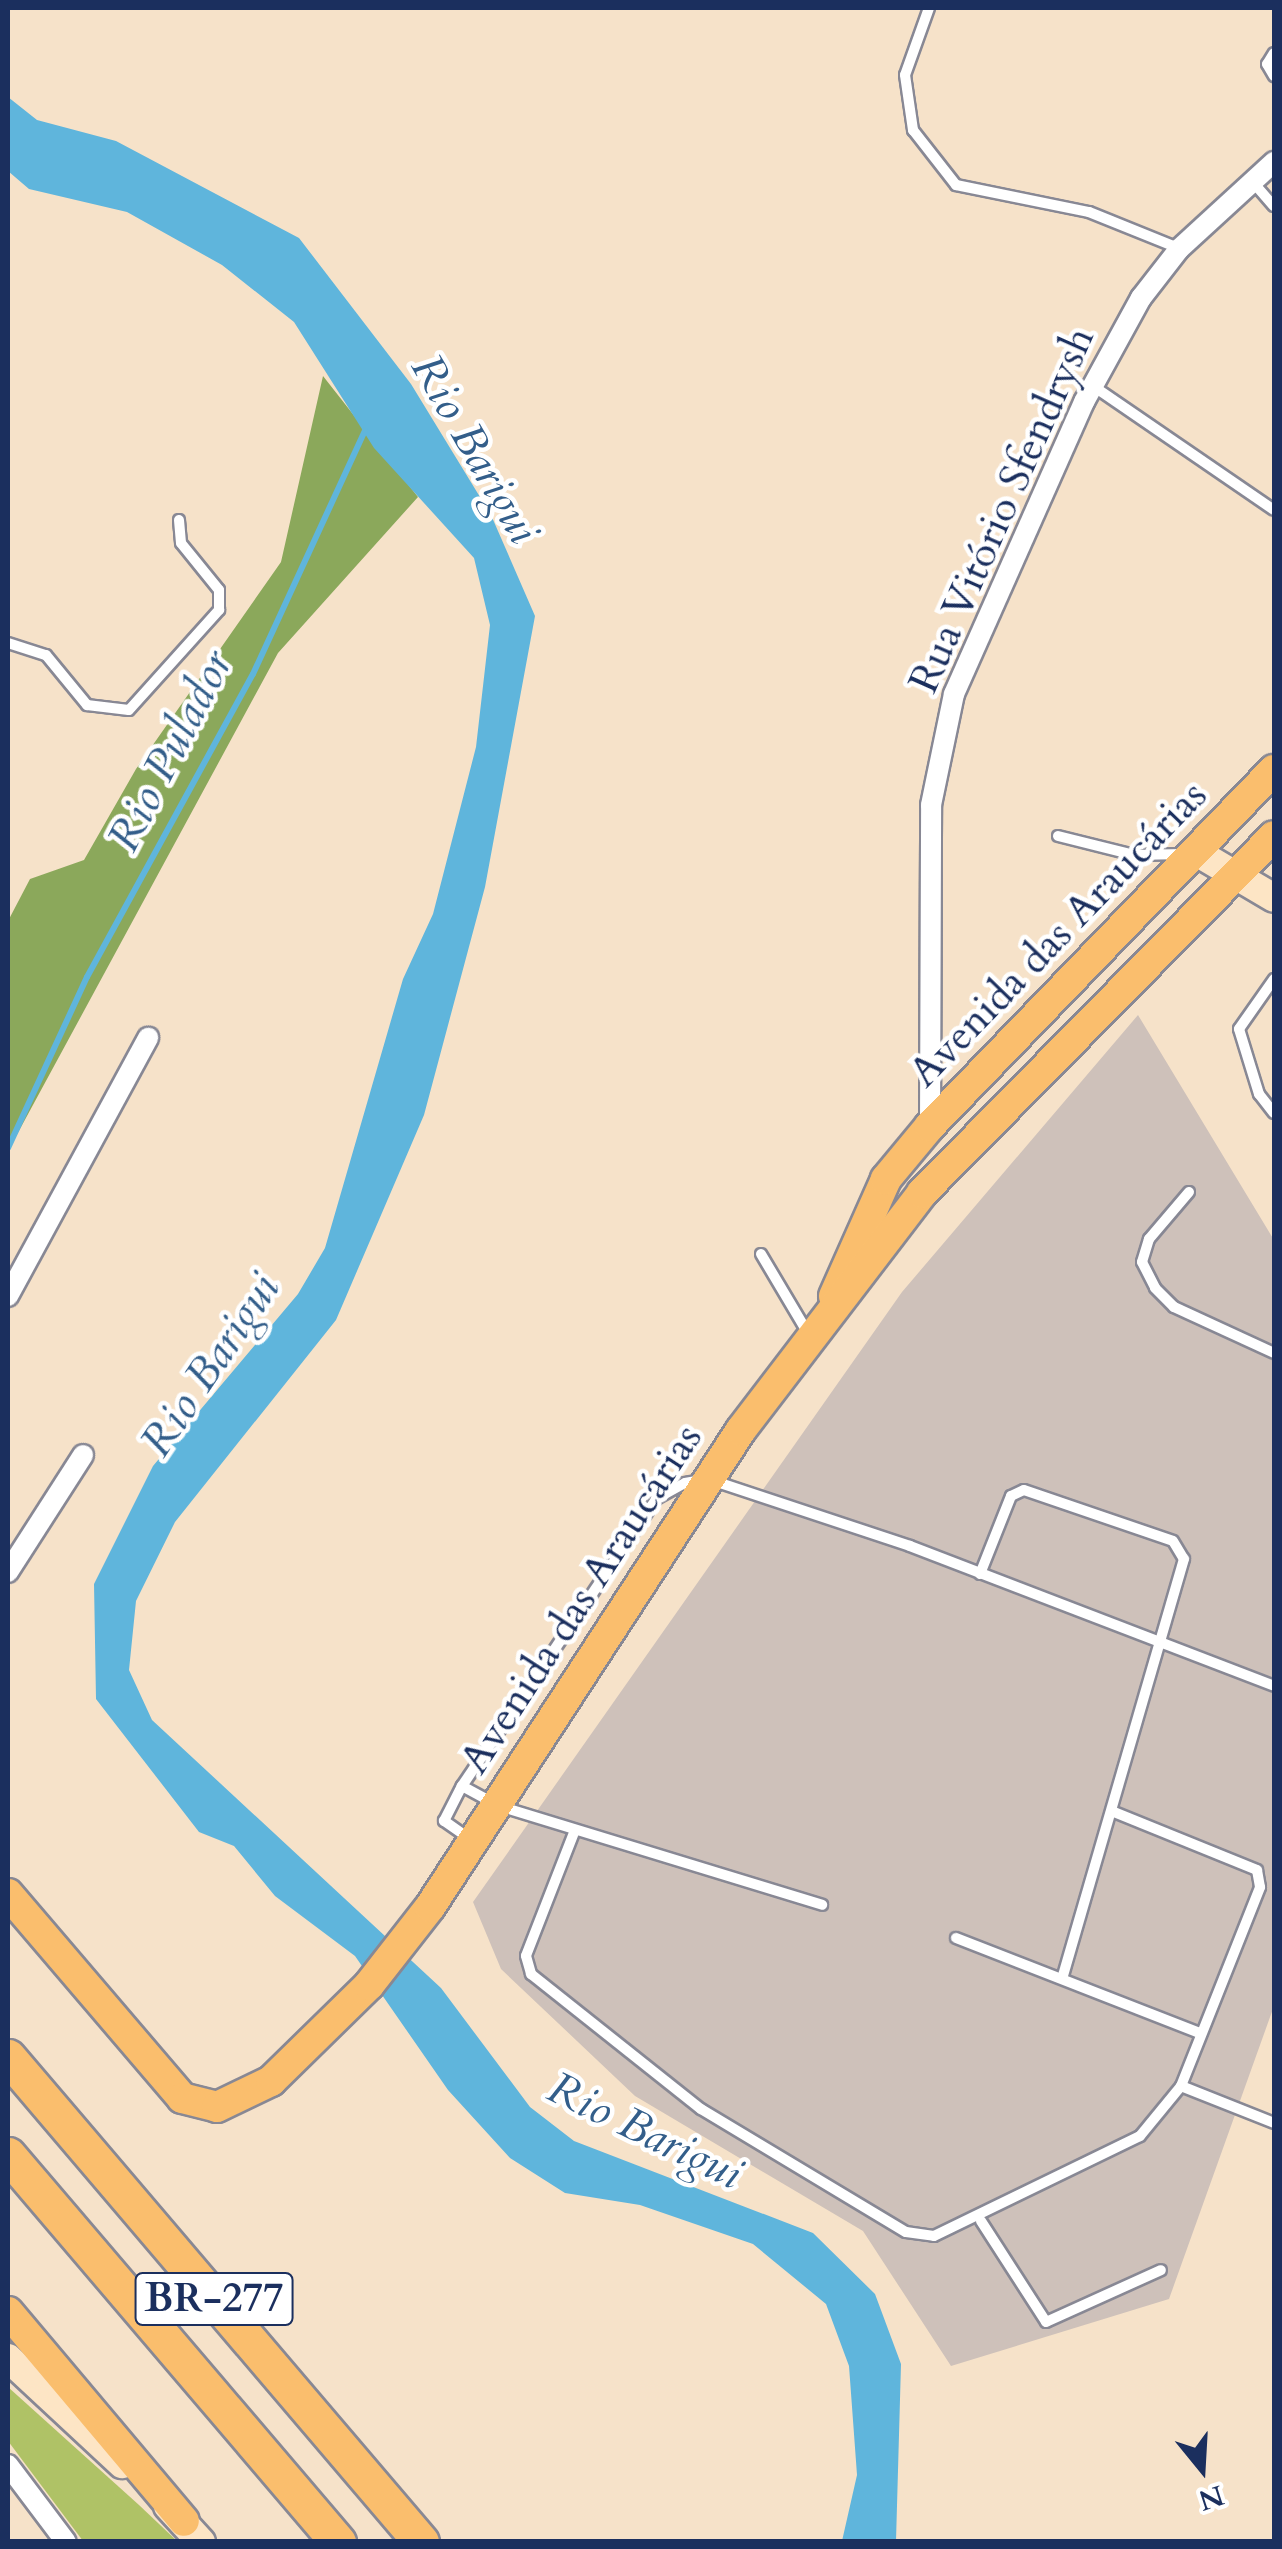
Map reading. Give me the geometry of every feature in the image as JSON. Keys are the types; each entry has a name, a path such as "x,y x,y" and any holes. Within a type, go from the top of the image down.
{"highway":[{"name":"BR-277","path":"8,2058 421,2542"},
{"name":"BR-277","path":"8,2155 338,2542"}],"main road":[{"name":"Avenida das Araucárias","path":"819,1329 855,1237 930,1126 1198,853 1274,770"},
{"name":"Avenida das Araucárias","path":"8,1894 165,2084 217,2106 271,2081 370,1985 413,1930 499,1806 708,1479 922,1193 1274,836"},
{"path":"1198,853 1274,898"},
{"path":"922,1193 930,1126"},
{"path":"8,2312 193,2531"},
{"path":"8,2358 193,2531"}],"street":[{"name":"Rua Vitório Sfendrysh","path":"930,1126 932,805 954,694 1093,386 1179,248 1274,162"},
{"path":"8,1296 148,1038"},
{"path":"8,1572 82,1455"},
{"path":"8,2465 66,2542"}],"lane":[{"path":"929,8 905,75 913,130 956,185 1089,212 1179,248"},
{"path":"1274,53 1267,64 1274,76"},
{"path":"1251,180 1274,206"},
{"path":"1093,386 1274,510"},
{"path":"8,643 46,654 87,705 129,710 219,610 220,590 181,543 179,520"},
{"path":"1058,836 1134,856 1198,853"},
{"path":"1274,979 1239,1029 1258,1094 1274,1112"},
{"path":"1189,1192 1148,1240 1148,1275 1174,1308 1274,1354"},
{"path":"762,1254 819,1329"},
{"path":"475,1842 444,1820 462,1786 656,1499 708,1479 980,1574 1160,1647 1274,1686"},
{"path":"980,1574 1011,1496 1024,1490 1174,1541 1184,1559 1062,1978"},
{"path":"462,1786 499,1806 822,1905"},
{"path":"575,1830 526,1956 532,1974 700,2109 906,2232 934,2236 980,2221 1140,2136 1181,2086 1260,1887 1257,1870 1112,1811"},
{"path":"956,1938 1200,2032"},
{"path":"1181,2086 1274,2123"},
{"path":"980,2221 1046,2322 1161,2270"}],"shaded area":[{"path":"1138,1015 1274,1240 1274,2006 1169,2299 951,2366 863,2231 635,2096 501,1969 473,1902 902,1292"}],"green space":[{"path":"323,376 418,497 278,653 8,1151 8,921 30,879 84,860 136,769 281,562"},
{"path":"8,2387 177,2541 83,2541 8,2441"}],"water":[{"path":"8,97 37,120 116,141 299,238 411,384 491,515 535,616 485,887 424,1115 336,1320 175,1522 136,1601 129,1670 152,1720 441,1988 530,2107 574,2141 813,2233 875,2294 901,2364 896,2541 842,2541 857,2475 849,2366 826,2304 753,2244 640,2205 565,2193 510,2158 448,2090 355,1956 275,1896 234,1846 199,1832 96,1699 94,1584 153,1466 298,1294 325,1248 403,979 433,914 476,747 490,625 474,558 374,448 294,322 222,265 127,212 29,189 8,171"}],"waterway":[{"name":"Rio Pulador","path":"8,1148 87,977 253,674 365,430"}],"water label":[{"name":"Rio Barigui","path":"475,449"},
{"name":"Rio Barigui","path":"210,1365"},
{"name":"Rio Barigui","path":"645,2131"}]}
